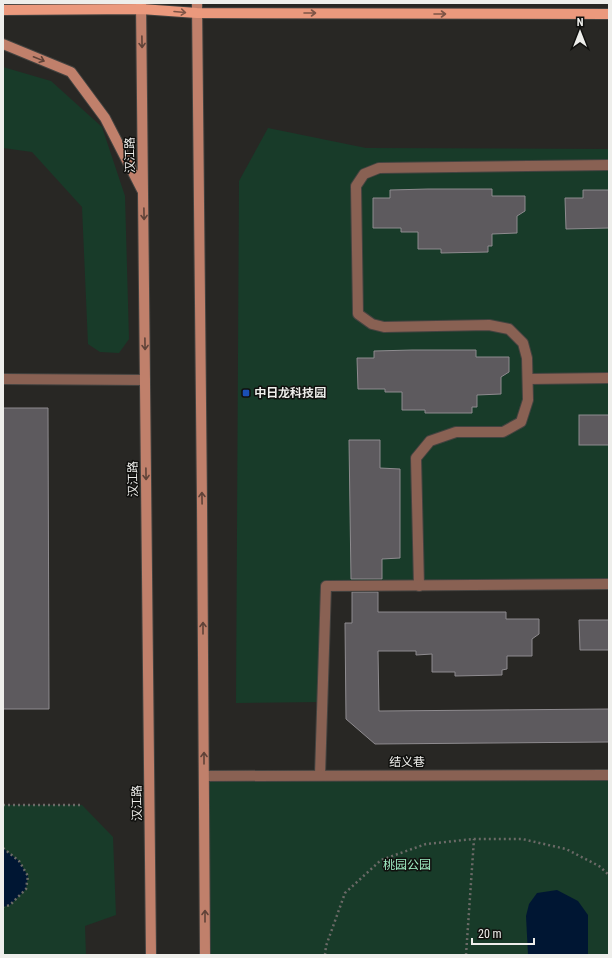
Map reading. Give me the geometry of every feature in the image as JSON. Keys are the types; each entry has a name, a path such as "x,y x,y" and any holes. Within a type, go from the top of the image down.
{"main road":[{"path":"3,10 141,6 609,14"},
{"name":"汉江路","path":"141,6 151,955"},
{"path":"197,8 205,955"},
{"path":"3,44 71,72 105,118 143,194"}],"street":[{"path":"419,586 416,458 430,441 456,432 503,432 521,422 528,400 527,358 523,343 509,329 489,325 384,327 372,324 358,314 356,186 364,174 379,168 609,165"},
{"path":"528,379 609,378"},
{"path":"3,379 145,380"},
{"path":"320,775 326,586 609,584"},
{"name":"结义巷","path":"204,776 609,775"}],"path":[{"path":"3,805 82,805"},
{"path":"466,955 474,839"},
{"path":"326,955 326,946 345,893 381,860 426,844 474,839 522,839 566,849 600,866 609,875"},
{"path":"3,848 19,861 28,876 26,890 10,905 3,907"}],"green space":[{"path":"3,67 51,81 102,127 125,196 129,339 119,353 100,352 88,344 82,207 32,152 3,148"},
{"path":"268,128 366,148 609,149 609,584 326,586 322,702 236,703 239,181"},
{"name":"桃园公园","path":"609,775 609,955 205,955 204,776"},
{"path":"3,805 82,805 113,837 116,915 85,926 86,955 3,955"}],"water":[{"path":"3,848 19,861 28,876 26,889 10,905 3,907"},
{"path":"557,890 578,901 588,915 588,955 528,955 526,916 529,904 537,893"}],"building":[{"path":"492,189 492,196 525,196 525,211 517,216 517,233 492,234 492,246 488,246 488,252 441,253 441,249 418,249 418,232 401,232 401,228 373,228 373,198 390,198 390,190"},
{"path":"583,190 609,190 609,228 566,229 565,198 583,198"},
{"path":"476,350 476,357 509,357 509,372 501,377 501,394 477,395 477,407 472,407 472,413 425,413 425,410 402,410 402,392 385,392 385,389 358,389 357,358 374,358 374,351"},
{"path":"3,408 48,408 49,709 3,709"},
{"path":"579,415 609,415 609,445 579,445"},
{"path":"349,440 380,440 380,468 400,469 400,558 382,559 382,579 351,579"},
{"path":"352,592 378,592 378,612 506,612 506,619 539,619 539,634 532,639 532,656 507,656 507,669 502,670 502,675 455,676 455,672 432,672 432,654 416,655 416,651 378,651 379,711 609,709 609,742 375,744 346,719 345,623 352,623"},
{"path":"579,620 609,620 609,650 580,650"}],"place":[{"name":"中日龙科技园","path":"246,393"}]}
